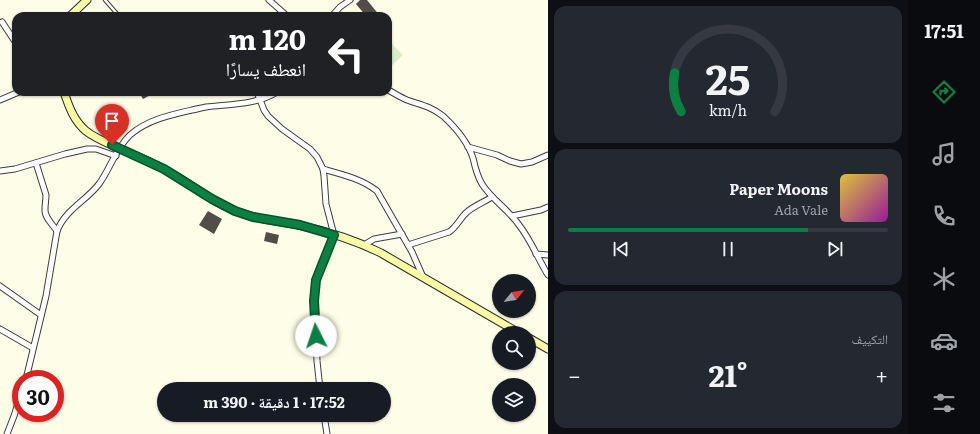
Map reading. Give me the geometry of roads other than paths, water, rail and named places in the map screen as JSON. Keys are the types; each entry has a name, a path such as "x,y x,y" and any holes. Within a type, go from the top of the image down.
{"main road":[{"path":"74,12 87,0"},
{"path":"65,96 70,110 86,131 104,142 164,169 212,199 235,211 253,217 300,225 364,245 507,326"},
{"path":"536,342 548,349"}],"street":[{"path":"269,0 279,12"},
{"path":"336,12 350,0"},
{"path":"2,22 12,37"},
{"path":"392,92 405,99 433,109 444,117 455,129 468,148 473,159 478,178 484,188 519,224 548,276"},
{"path":"0,100 12,95"},
{"path":"258,96 264,110 271,119 282,129 310,149 321,163 323,169 326,204 334,235 316,280 314,301 319,382"},
{"path":"28,370 51,272 57,231 60,224 98,185 129,136 141,127 163,117 205,107 260,100 268,96"},
{"path":"468,148 497,155 520,164 532,162 548,155"},
{"path":"0,172 87,149 96,149 116,156"},
{"path":"36,163 46,195 46,214 57,231"},
{"path":"323,169 350,177 371,186 380,195 408,245 423,278"},
{"path":"408,245 449,232 469,210 492,197"},
{"path":"512,216 541,210 548,207"},
{"path":"364,245 374,239 402,234"},
{"path":"536,254 548,255"},
{"path":"0,286 41,315"},
{"path":"0,329 33,348"},
{"path":"7,434 12,421"},
{"path":"325,422 327,434"}],"lane":[{"path":"105,0 116,12"}]}
